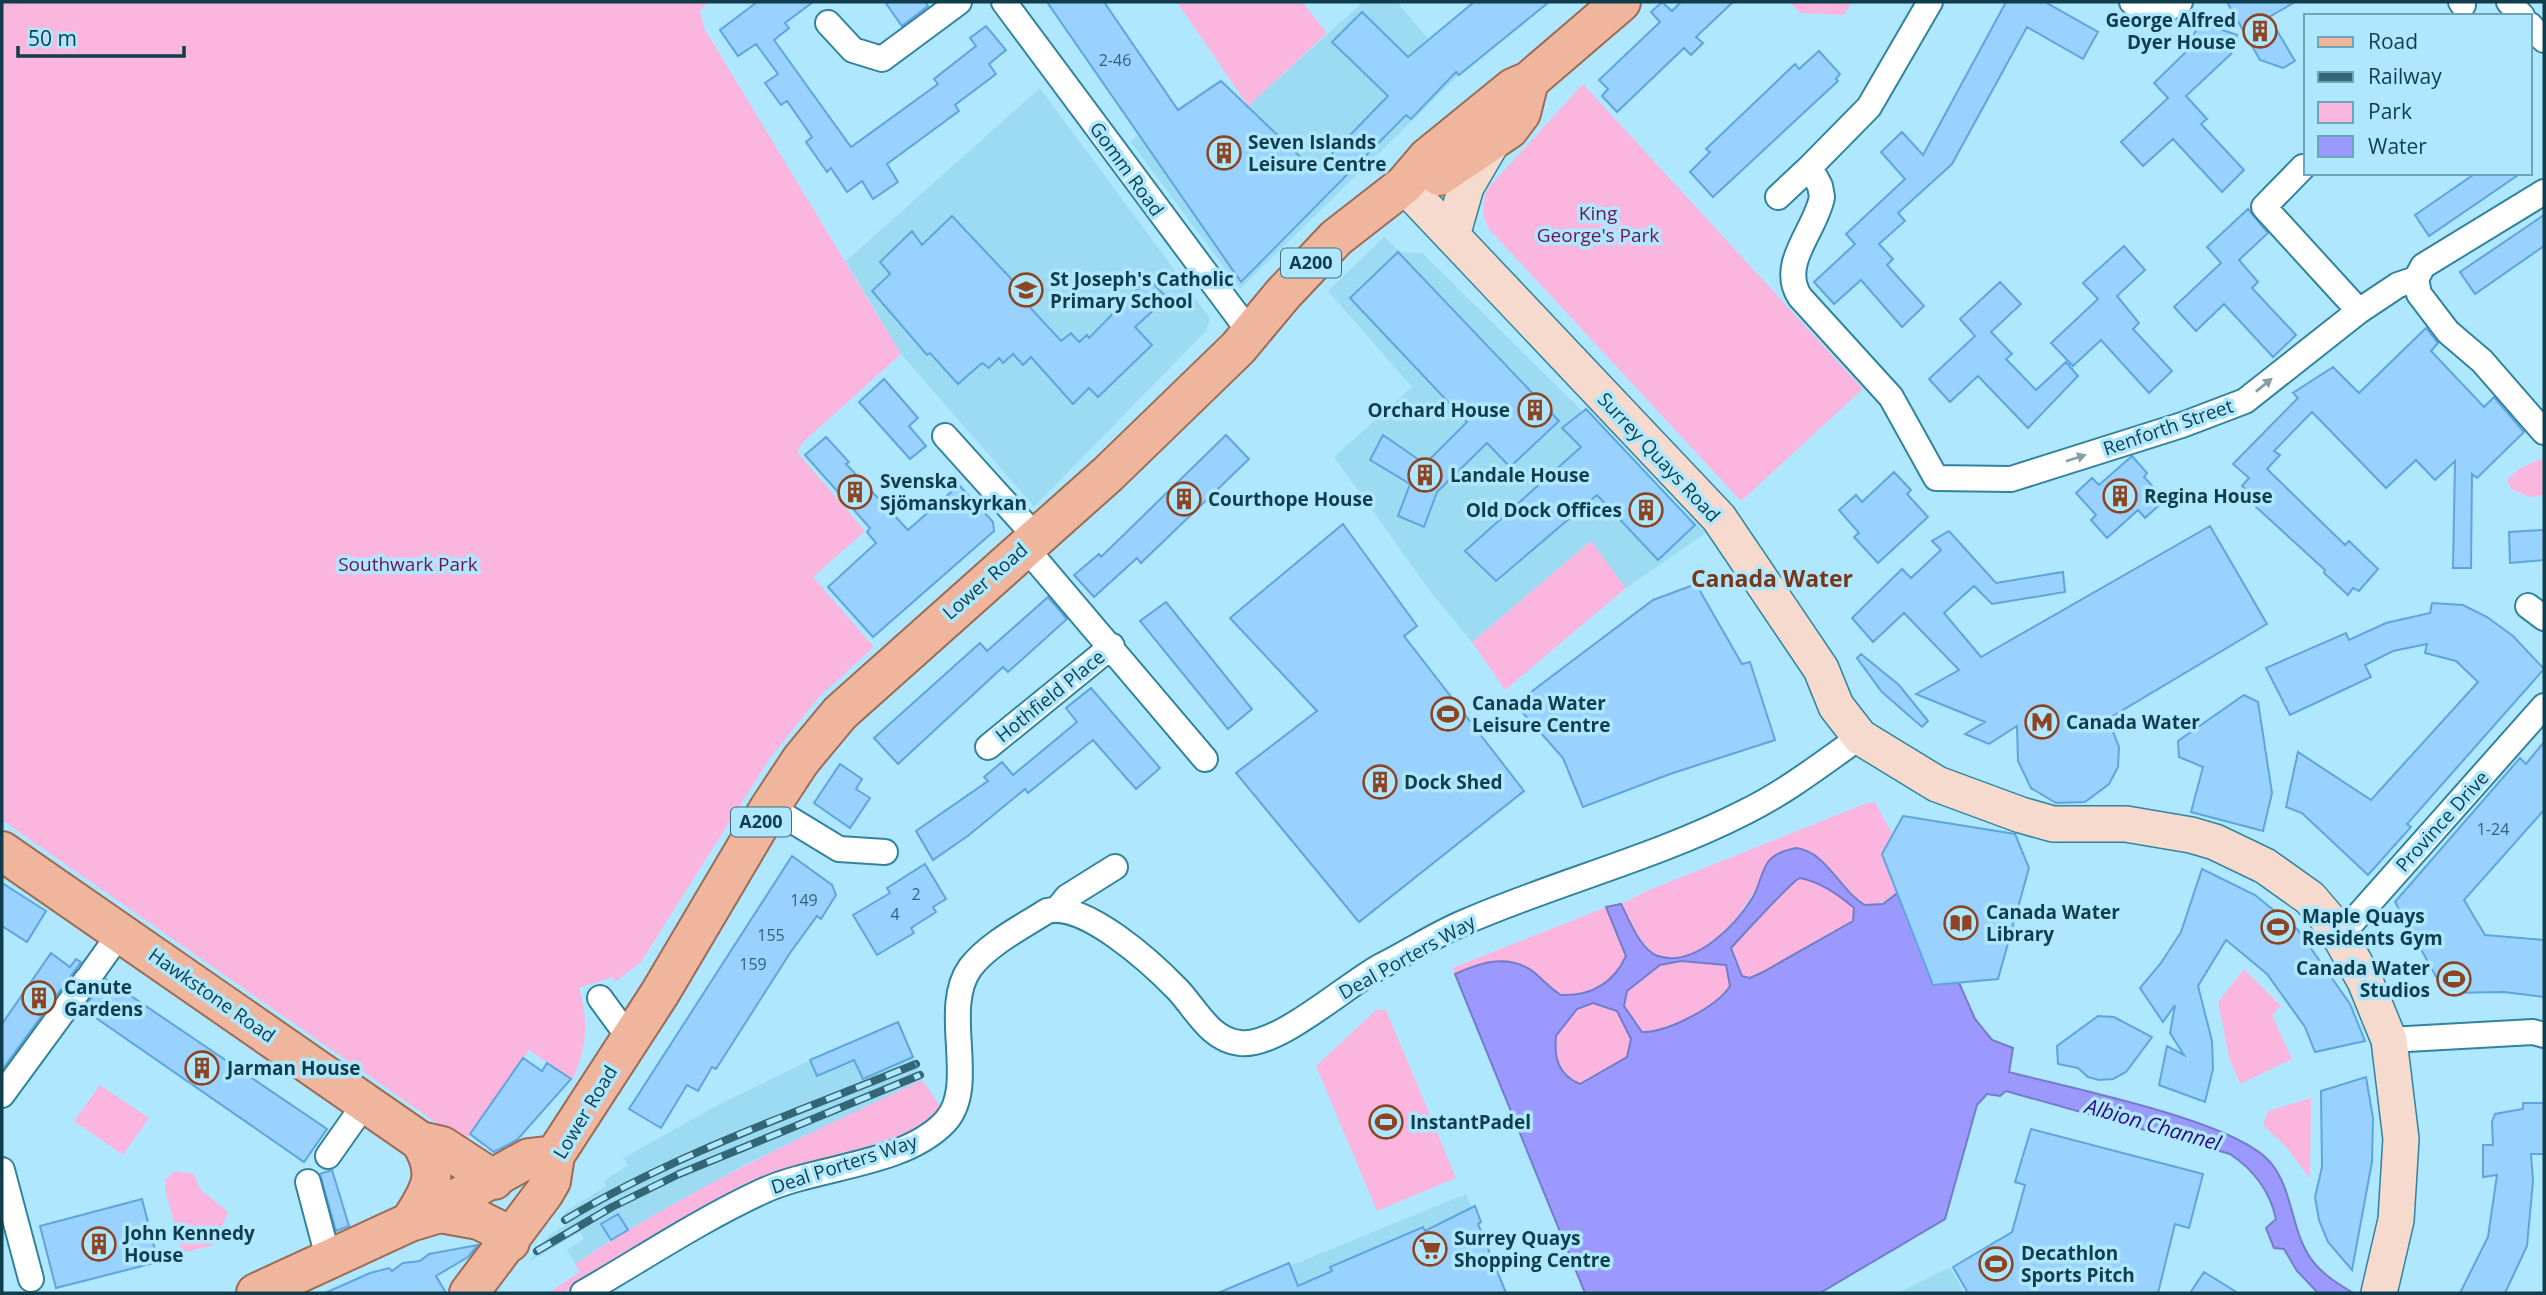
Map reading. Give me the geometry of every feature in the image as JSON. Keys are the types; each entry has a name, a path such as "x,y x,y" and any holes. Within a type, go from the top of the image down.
{"main road":[{"name":"A200","path":"1404,185 1427,158 1513,88 1530,80 1621,2"},
{"name":"A200","path":"1404,185 1439,176 1491,144 1521,113 1530,80"},
{"name":"Lower Road","path":"469,1293 510,1242 551,1181 555,1155 633,1034 770,807 801,760 840,713 1108,474 1251,334 1311,264 1375,205 1404,185"},
{"name":"Hawkstone Road","path":"2,851 420,1141 442,1146 494,1180"},
{"path":"420,1141 429,1155 427,1206"},
{"path":"256,1293 329,1261 427,1206 450,1202 494,1180 529,1158 555,1155"},
{"path":"427,1206 479,1220 501,1231 510,1242"}],"street":[{"path":"828,23 853,50 882,59 959,2"},
{"name":"Gomm Road","path":"1004,2 1251,334"},
{"path":"1777,197 1869,107 1930,2"},
{"path":"2132,2 2160,13 2180,2"},
{"path":"2532,27 2544,40"},
{"path":"1452,236 1466,187 1491,144"},
{"name":"Renforth Street","path":"1810,167 1821,186 1822,197 1794,264 1793,287 1892,397 1936,478 2011,479 2245,401 2359,311 2388,291 2416,279 2423,266 2544,192"},
{"path":"2303,167 2264,207 2359,311"},
{"name":"Surrey Quays Road","path":"1404,185 1719,517 1821,669 1836,706 1860,737 1937,784 2021,815 2053,824 2126,824 2215,842 2287,879 2310,898 2340,936 2365,981 2389,1040 2402,1139 2396,1220 2382,1284"},
{"path":"2416,279 2419,294 2448,332 2482,361 2544,432"},
{"name":"Hothfield Place","path":"945,436 1205,759"},
{"name":"Hothfield Place","path":"988,747 1112,646"},
{"name":"Province Drive","path":"2340,936 2544,706"},
{"name":"Deal Porters Way","path":"1058,908 1080,913 1096,922 1179,990 1210,1029 1235,1043 1252,1045 1269,1039 1361,977 1464,922 1614,869 1746,812 1860,737"},
{"path":"770,807 839,849 885,852"},
{"name":"Deal Porters Way","path":"583,1293 683,1233 764,1190 914,1144 937,1129 954,1108 957,1093 957,1013 964,979 981,956 1035,918 1058,908 1067,897 1115,867"},
{"path":"2,1095 121,932"},
{"path":"600,998 619,1024 633,1034"},
{"path":"2389,1040 2533,1032 2544,1035"},
{"path":"328,1156 366,1102"},
{"path":"2,1170 31,1279"},
{"path":"308,1182 329,1261"}],"shaded area":[{"name":"Seven Islands Leisure Centre","path":"1363,2 1397,2 1459,75 1240,289 1130,141 1220,79 1248,106"},
{"name":"St Joseph's Catholic Primary School","path":"1040,88 1210,318 1206,331 1034,507 901,354 846,261"},
{"path":"1384,237 1401,252 1422,253 1706,533 1626,588 1591,541 1472,642 1430,591 1334,457 1412,387 1328,291"},
{"path":"913,1057 922,1080 744,1165 628,1230 618,1214 602,1224 611,1240 575,1264 567,1250 584,1239 580,1232 529,1262 549,1235 567,1224 563,1216 567,1211 606,1186 604,1181 628,1165 623,1158 720,1104 810,1060 818,1076 854,1060 863,1079"},
{"name":"Surrey Quays Shopping Centre","path":"1466,1194 1508,1293 1224,1293"},
{"path":"1950,1267 1964,1293 1898,1293"}],"green space":[{"name":"Southwark Park","path":"2,2 709,2 700,10 704,28 901,354 803,442 797,452 865,531 813,577 874,647 820,696 770,758 641,962 615,982 613,977 579,988 585,1035 581,1057 572,1080 529,1050 464,1142 2,820"},
{"path":"1177,2 1302,2 1327,33 1248,106"},
{"path":"1790,2 1852,2 1844,15 1800,13"},
{"name":"King George's Park","path":"1583,84 1863,389 1741,501 1488,228 1484,218 1484,198 1488,188"},
{"path":"2540,459 2544,462 2544,495 2530,497 2511,489 2507,480 2519,469"},
{"path":"1591,541 1626,588 1505,690 1472,642"},
{"path":"1875,802 1893,835 1900,889 1881,903 1870,905 1858,901 1817,857 1764,882 1723,932 1695,952 1673,958 1654,953 1643,943 1621,904 1649,890"},
{"path":"1800,878 1822,886 1848,903 1854,908 1853,921 1763,972 1750,978 1742,976 1731,948"},
{"path":"1606,907 1626,956 1608,981 1591,990 1561,995 1535,973 1505,961 1485,963 1455,974 1452,968"},
{"path":"1681,961 1726,965 1730,986 1703,1010 1677,1024 1642,1033 1624,1006 1626,991 1660,965"},
{"path":"2244,969 2281,1006 2272,1015 2292,1059 2240,1084 2229,1057 2218,1002"},
{"path":"1593,1003 1617,1011 1631,1040 1627,1057 1580,1084 1567,1076 1559,1065 1556,1036 1577,1009"},
{"name":"InstantPadel","path":"1376,1010 1386,1010 1456,1178 1377,1211 1316,1066"},
{"path":"922,1080 941,1107 930,1121 909,1134 736,1190 563,1293 548,1293 580,1272 575,1264 659,1212 789,1144"},
{"path":"100,1085 149,1118 123,1155 74,1121"},
{"path":"2311,1098 2310,1179 2288,1149 2263,1125 2268,1111"},
{"path":"175,1171 194,1174 200,1189 228,1212 214,1245 182,1253 165,1189 166,1179"}],"water":[{"name":"Albion Channel","path":"1796,848 1816,856 1856,899 1865,905 1883,904 1914,880 1975,1019 1992,1040 2013,1048 2009,1072 2187,1119 2222,1132 2251,1147 2270,1162 2284,1186 2307,1252 2323,1272 2353,1293 2318,1293 2297,1271 2284,1249 2274,1248 2266,1228 2276,1219 2270,1199 2254,1174 2230,1154 2006,1091 2000,1096 1987,1094 1977,1105 1945,1219 1820,1293 1585,1293 1455,974 1485,963 1506,961 1535,973 1561,995 1591,990 1608,981 1626,956 1606,907 1621,904 1636,933 1652,953 1672,958 1686,956 1713,942 1736,920 1753,897 1771,859","holes":["1800,878 1822,886 1848,903 1854,908 1853,921 1763,972 1750,978 1742,976 1731,948 1777,898","1681,961 1726,965 1730,986 1714,1002 1690,1017 1664,1028 1642,1032 1624,1006 1627,991 1660,965","1593,1003 1617,1011 1631,1039 1627,1057 1580,1084 1562,1071 1556,1052 1556,1036 1577,1009"]}],"building":[{"path":"757,2 813,2 785,23 789,28 774,40 851,147 938,84 934,79 976,46 970,38 986,26 1006,50 989,64 996,74 955,105 959,111 887,164 898,182 873,199 862,181 847,192 831,168 827,172 806,142 812,137 787,101 781,105 765,83 778,74 756,44 738,56 720,30"},
{"path":"885,2 925,2 928,6 902,26"},
{"name":"Seven Islands Leisure Centre","path":"1047,2 1104,2 1178,110 1221,81 1315,171 1388,96 1332,42 1362,12 1408,57 1474,2 1549,2 1459,75 1456,72 1411,119 1406,115 1241,282"},
{"path":"1662,2 1672,11 1681,2 1733,2 1696,37 1703,43 1691,55 1684,48 1617,112 1602,96 1608,89 1599,80 1660,22 1651,12"},
{"path":"2006,2 2045,2 2098,32 2083,59 2027,27 1952,164 1898,213 1905,221 1879,244 1893,259 1887,265 1924,306 1902,327 1861,280 1834,304 1814,282 1855,244 1846,234 1905,179 1881,152 1902,132 1923,155"},
{"name":"George Alfred Dyer House","path":"2227,2 2295,2 2269,17 2295,61 2283,68 2260,60"},
{"path":"2199,22 2237,35 2231,54 2186,96 2207,119 2201,124 2244,170 2222,192 2173,139 2143,166 2121,142 2168,98 2154,83 2188,50"},
{"path":"1819,51 1840,74 1836,79 1838,81 1713,197 1690,172 1710,152 1706,149 1795,64 1799,69"},
{"path":"2473,175 2518,175 2429,236 2415,215"},
{"path":"2248,209 2268,233 2239,260 2258,282 2252,288 2296,335 2273,357 2224,304 2196,331 2174,307 2221,263 2207,247"},
{"path":"2544,215 2544,246 2475,294 2460,272"},
{"path":"952,216 1018,286 1014,290 1061,341 1071,333 1079,342 1087,335 1089,338 1148,278 1167,298 1135,327 1152,345 1098,397 1089,388 1073,404 1031,357 1023,365 1013,354 1003,363 999,358 989,368 982,363 958,384 930,353 927,355 872,291 890,274 880,262 912,231 922,245"},
{"path":"2124,246 2145,270 2117,296 2139,323 2133,329 2172,371 2149,393 2101,340 2073,366 2051,343 2098,299 2083,283"},
{"path":"1398,252 1559,421 1510,467 1487,443 1437,492 1424,527 1398,516 1410,484 1370,460 1383,435 1425,464 1467,422 1350,298"},
{"path":"2000,282 2021,304 1991,332 2012,354 2006,359 2036,390 2066,362 2078,376 2028,428 1978,376 1950,402 1929,379 1975,336 1960,319"},
{"path":"2426,328 2438,343 2431,351 2484,407 2494,397 2524,432 2477,478 2472,474 2471,568 2453,568 2455,461 2435,480 2416,460 2386,488 2312,412 2274,451 2280,455 2267,469 2345,545 2349,541 2378,569 2359,591 2353,588 2348,595 2324,573 2325,570 2256,507 2260,502 2242,486 2249,478 2233,464 2298,398 2293,393 2333,367 2359,393"},
{"path":"884,379 918,418 909,426 926,446 910,459 859,402"},
{"name":"Old Dock Offices","path":"1586,409 1695,525 1658,560 1597,495 1496,581 1465,551 1581,447 1562,428"},
{"name":"Courthope House","path":"1226,435 1249,459 1141,563 1137,558 1094,597 1074,575 1099,554 1101,557"},
{"path":"826,437 849,462 846,464 908,530 959,485 993,522 994,531 873,637 828,587 876,543 867,532 870,528 805,455"},
{"name":"Regina House","path":"2132,456 2147,473 2144,477 2165,500 2145,518 2138,510 2107,538 2091,520 2096,515 2076,493 2092,478 2099,485"},
{"path":"1894,472 1911,490 1907,494 1928,517 1878,563 1854,537 1859,533 1839,510 1856,495 1862,502"},
{"name":"Dock Shed","path":"1343,524 1417,626 1404,636 1524,791 1359,922 1236,773 1317,711 1230,618"},
{"path":"2210,526 2267,624 2108,719 2119,747 2118,767 2109,784 2085,802 2056,803 2031,788 2018,761 2017,726 1989,744 1965,734 1985,722 1916,694 1959,670 1904,613 1873,642 1852,618 1902,569 1911,578 1941,550 1932,541 1949,531 1996,583 2063,572 2065,592 1992,604 1974,586 1944,613 1981,657"},
{"path":"2544,530 2544,560 2510,563 2509,532"},
{"path":"1696,584 1742,664 1750,662 1775,740 1670,774 1583,807 1563,758 1515,704 1653,600"},
{"path":"1048,597 1067,619 1008,672 1003,667 898,764 874,738 980,643 987,651"},
{"path":"1166,602 1252,709 1228,729 1140,621"},
{"path":"2432,603 2463,605 2487,617 2513,636 2544,669 2407,824 2411,827 2368,875 2302,813 2286,807 2298,752 2371,800 2478,682 2456,661 2425,653 2427,644 2393,651 2365,665 2371,677 2290,715 2266,668 2346,633 2349,640 2386,623 2430,613"},
{"path":"1861,654 1899,685 1928,721 1922,727 1882,692 1857,658"},
{"path":"1091,688 1160,768 1136,789 1093,740 1028,793 1025,789 969,835 933,860 916,831 988,781 984,777 1002,762 1013,775 1077,722 1066,708"},
{"path":"2244,695 2258,702 2272,793 2263,831 2191,812 2203,767 2179,757 2178,741"},
{"path":"2544,742 2544,810 2464,900 2485,935 2544,940 2544,997 2504,992 2445,993 2395,902 2520,758 2526,764"},
{"path":"840,764 862,779 856,789 870,798 850,828 814,803"},
{"name":"Canada Water Library","path":"1903,816 2015,834 2029,868 1998,979 1933,985 1882,854"},
{"path":"792,856 832,885 836,895 821,919 817,916 790,953 716,1069 712,1067 698,1091 687,1085 661,1128 629,1109"},
{"path":"925,864 946,899 933,907 936,912 911,928 914,933 877,955 853,915 890,893 887,888"},
{"path":"2202,869 2255,895 2298,930 2350,1004 2365,1041 2315,1052 2305,1027 2267,974 2226,940 2198,986 2212,1041 2213,1069 2205,1102 2159,1085 2167,1046 2184,1055 2170,1033 2175,1005 2163,1022 2140,988 2161,963 2181,932"},
{"path":"2,883 46,911 27,942 2,926"},
{"name":"Canute Gardens","path":"51,953 70,967 76,959 81,962 2,1070 2,1024"},
{"name":"Jarman House","path":"106,979 327,1129 304,1162 83,1009"},
{"path":"2098,1016 2114,1017 2152,1037 2126,1072 2113,1079 2099,1080 2088,1077 2078,1068 2058,1064 2057,1046"},
{"path":"898,1022 913,1057 863,1079 854,1060 817,1076 810,1060"},
{"path":"523,1058 542,1071 547,1063 571,1079 517,1140 494,1152 470,1134"},
{"path":"2366,1077 2373,1118 2372,1162 2352,1270 2328,1242 2319,1220 2315,1197 2322,1167 2321,1091"},
{"path":"2523,1103 2544,1103 2544,1154 2531,1154 2533,1181 2527,1246 2505,1293 2460,1293 2488,1237 2497,1175 2483,1177 2483,1145 2493,1145 2492,1122 2495,1114 2523,1109"},
{"path":"2031,1129 2203,1174 2189,1228 2175,1224 2158,1293 1968,1293 1953,1267 2012,1232 2025,1185 2015,1182"},
{"path":"332,1170 349,1226 336,1231 320,1174"},
{"name":"John Kennedy House","path":"142,1199 158,1262 56,1288 40,1226"},
{"name":"Surrey Quays Shopping Centre","path":"1475,1206 1481,1222 1478,1224 1506,1293 1218,1293 1289,1263 1298,1286 1332,1271 1330,1267 1423,1227 1425,1231"},
{"path":"618,1214 628,1230 611,1240 601,1224"},
{"path":"478,1245 468,1257 436,1276 446,1293 325,1293 370,1273 389,1268 392,1271 403,1263 420,1261 429,1254"},
{"path":"2204,1272 2238,1293 2190,1293"}],"railway":[{"path":"565,1220 693,1154 916,1064"},
{"path":"537,1251 612,1207 679,1174 920,1075"}],"place":[{"name":"George Alfred Dyer House","path":"2260,31"},
{"name":"Seven Islands Leisure Centre","path":"1224,153"},
{"name":"St Joseph's Catholic Primary School","path":"1026,290"},
{"name":"Orchard House","path":"1535,410"},
{"name":"Landale House","path":"1425,475"},
{"name":"Svenska Sjömanskyrkan","path":"855,492"},
{"name":"Regina House","path":"2120,496"},
{"name":"Courthope House","path":"1184,499"},
{"name":"Old Dock Offices","path":"1646,510"},
{"name":"Canada Water Leisure Centre","path":"1448,714"},
{"name":"Canada Water","path":"2042,722"},
{"name":"Dock Shed","path":"1380,782"},
{"name":"Canada Water Library","path":"1961,923"},
{"name":"Maple Quays Residents Gym","path":"2278,927"},
{"name":"Canada Water Studios","path":"2454,979"},
{"name":"Canute Gardens","path":"39,998"},
{"name":"Jarman House","path":"202,1068"},
{"name":"InstantPadel","path":"1386,1122"},
{"name":"John Kennedy House","path":"99,1244"},
{"name":"Surrey Quays Shopping Centre","path":"1430,1249"},
{"name":"Decathlon Sports Pitch","path":"1996,1264"}],"district":[{"name":"Canada Water","path":"1772,579"}]}
